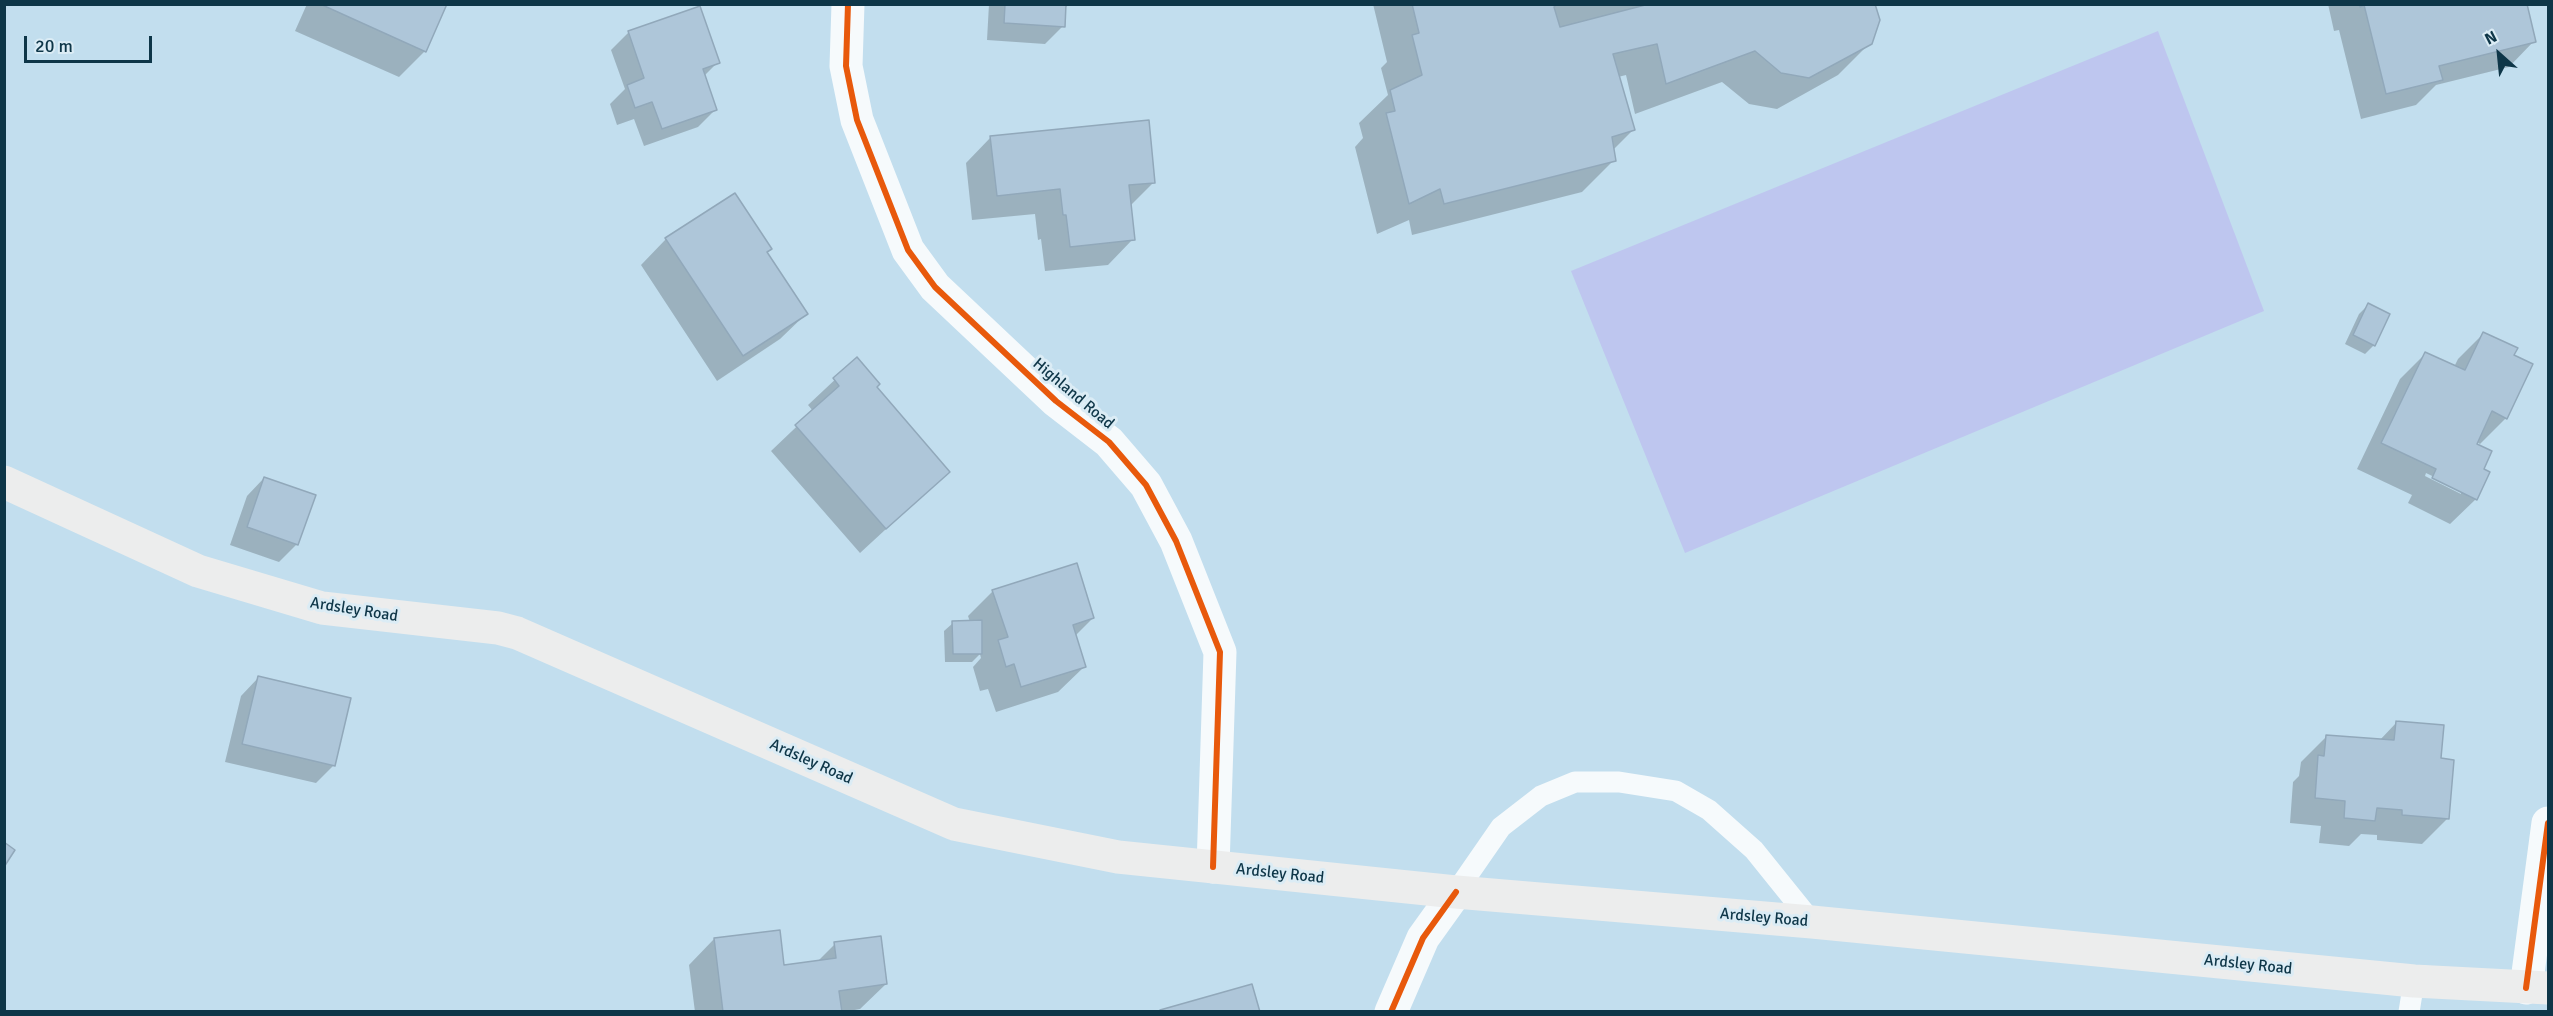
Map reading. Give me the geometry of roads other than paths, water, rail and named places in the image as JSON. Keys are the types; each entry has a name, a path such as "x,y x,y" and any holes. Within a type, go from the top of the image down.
{"main road":[{"name":"Ardsley Road","path":"4,482 198,571 322,608 498,628 517,633 954,824 1118,857 1456,892 1812,922 2411,996 2537,988"}],"street":[{"name":"Highland Road","path":"848,4 846,66 857,120 908,250 935,287 1056,401 1109,442 1146,485 1176,541 1220,652 1214,867"},
{"path":"2537,988 2548,823"},
{"path":"1391,1011 1423,938 1456,892"}],"lane":[{"path":"1456,892 1501,827 1541,796 1575,782 1619,782 1676,791 1709,810 1754,850 1812,922"}]}
